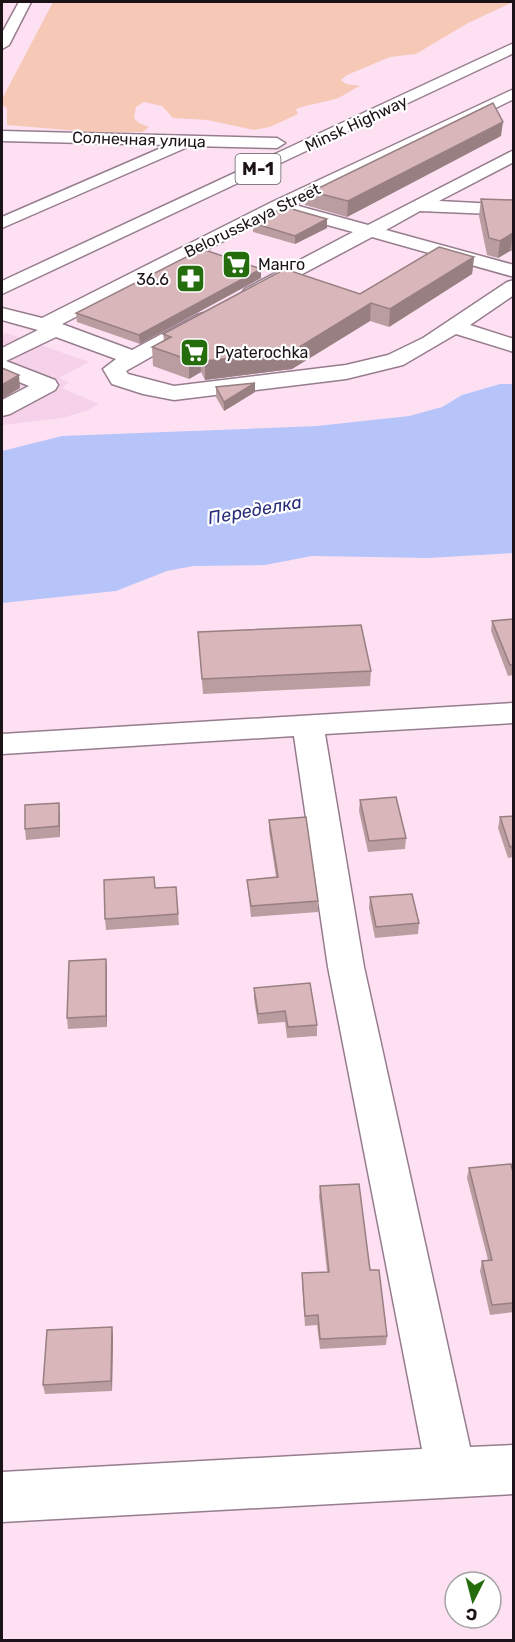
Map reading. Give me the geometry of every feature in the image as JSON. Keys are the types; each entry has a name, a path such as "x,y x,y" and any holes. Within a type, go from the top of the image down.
{"main road":[{"path":"2,45 26,2"},
{"name":"Minsk Highway","path":"132,209 513,34"},
{"name":"Minsk Highway","path":"2,288 513,47"},
{"name":"Belorusskaya Street","path":"2,356 50,327 279,206 513,93"},
{"path":"475,113 492,117"},
{"name":"Солнечная улица","path":"2,136 277,143"},
{"path":"2,223 192,140"},
{"path":"510,159 368,230 114,369 120,379 151,389 174,393 346,372 395,360 453,326 513,286"},
{"path":"279,206 513,271"},
{"path":"320,218 343,206"},
{"path":"420,206 513,210"},
{"path":"5,319 50,327 132,358"},
{"path":"453,326 513,346"},
{"path":"2,367 47,385 2,409"},
{"path":"2,744 513,713"},
{"path":"308,726 346,967 451,1473"},
{"path":"2,1497 513,1469"}],"shaded area":[{"path":"53,2 513,2 468,23 416,54 390,57 347,75 341,80 346,84 361,86 335,99 296,109 298,114 270,127 254,130 207,120 173,118 162,106 144,102 136,107 134,118 149,127 143,132 91,132 7,125 7,108 2,105 2,99"},
{"path":"7,333 89,362 59,378 69,382 62,388 99,404 86,411 62,418 2,425 2,335"}],"water":[{"name":"Переделка","path":"500,384 513,384 513,553 428,558 312,556 265,565 193,566 167,571 116,591 2,603 2,451 62,436 317,426 409,416 442,407 462,395"}],"building":[{"path":"493,103 503,122 348,201 305,190 313,185 321,187"},
{"path":"481,199 513,200 513,233 500,241 489,238"},
{"path":"285,207 327,219 295,236 253,223"},
{"path":"439,247 474,257 390,309 371,303 293,351 205,361 200,353 189,360 152,347 171,337 163,334 285,269 360,294"},
{"path":"202,249 261,269 139,335 76,313"},
{"path":"2,368 19,375 2,385"},
{"path":"255,383 224,402 216,387"},
{"path":"513,619 513,665 510,665 492,621"},
{"path":"361,625 371,671 202,679 198,632"},
{"path":"396,797 406,838 369,841 360,800"},
{"path":"59,803 59,826 25,829 25,805"},
{"path":"513,816 513,846 510,847 500,817"},
{"path":"306,817 318,901 251,906 247,880 278,877 269,820"},
{"path":"154,877 155,888 176,887 178,914 105,919 104,880"},
{"path":"412,894 419,923 376,927 370,897"},
{"path":"106,959 106,1016 67,1018 69,961"},
{"path":"310,983 317,1025 288,1027 285,1011 258,1014 254,988"},
{"path":"511,1164 513,1172 513,1303 492,1305 482,1261 492,1260 469,1168"},
{"path":"359,1184 370,1270 379,1270 387,1336 320,1339 318,1315 305,1316 302,1273 329,1272 320,1186"},
{"path":"112,1327 111,1381 43,1385 47,1330"}],"place":[{"name":"Манго","path":"237,264"},
{"name":"36.6","path":"190,279"},
{"name":"Pyaterochka","path":"194,352"}]}
